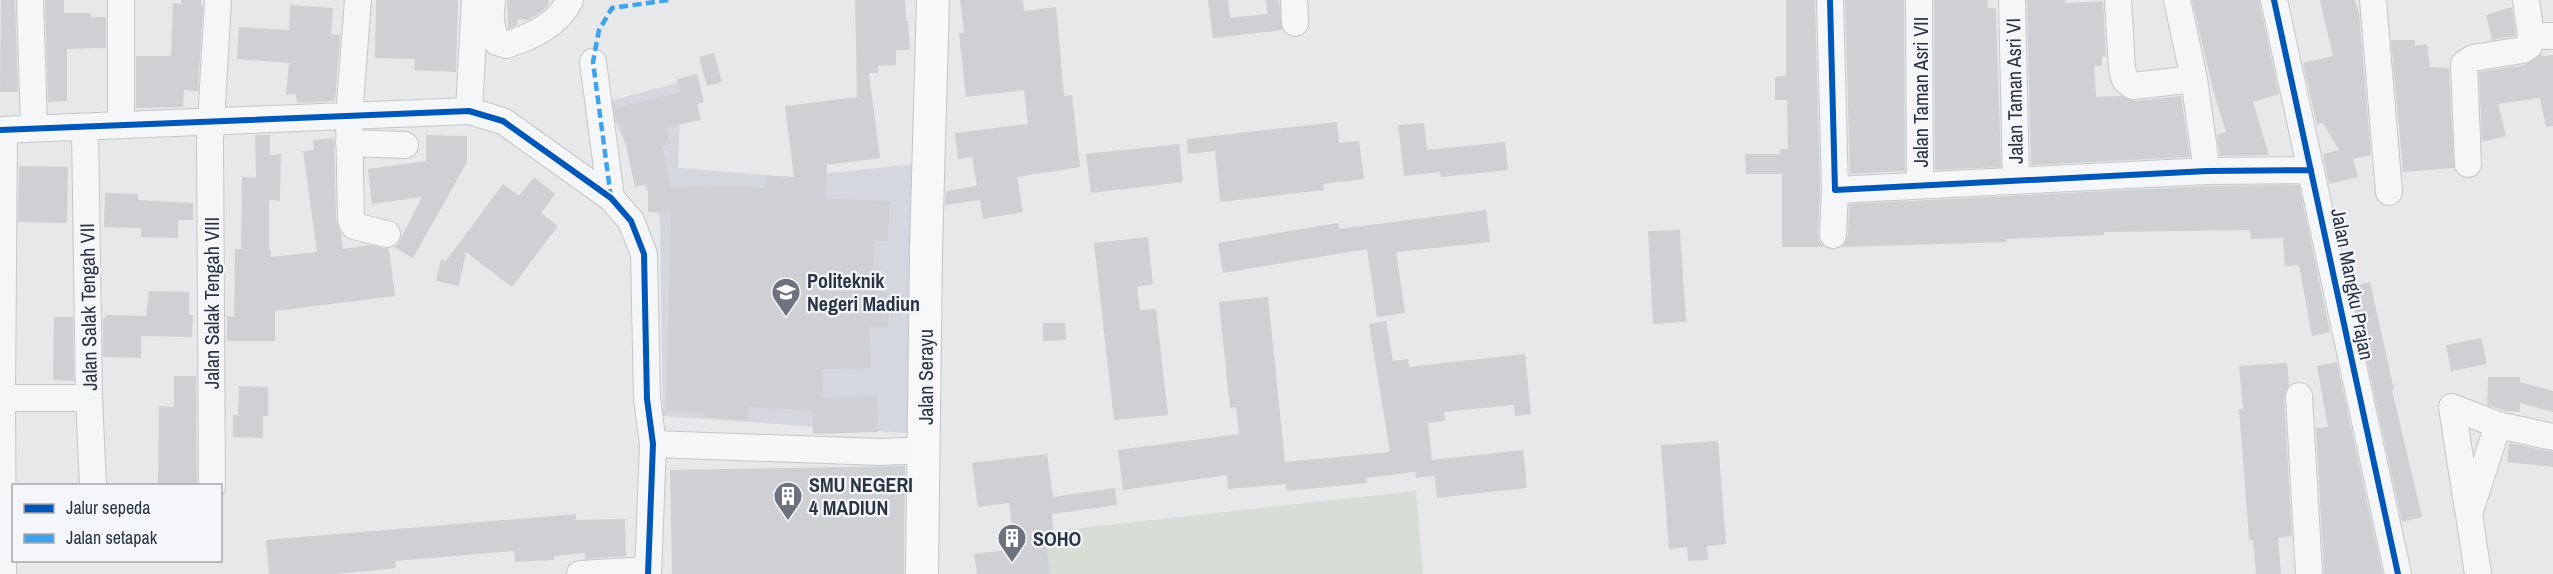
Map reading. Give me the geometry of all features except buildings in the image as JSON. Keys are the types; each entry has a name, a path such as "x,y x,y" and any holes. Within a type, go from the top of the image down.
{"main road":[{"name":"Jalan Serayu","path":"922,574 933,0"}],"street":[{"path":"30,0 33,127"},
{"path":"121,0 121,125"},
{"name":"Jalan Salak Tengah VIII","path":"212,484 211,121 218,0"},
{"path":"358,0 349,116 352,224 387,234"},
{"path":"473,112 475,0"},
{"path":"492,0 490,22 493,33 497,42 506,45 530,36 555,20 570,0"},
{"path":"1830,0 1835,190 1833,235"},
{"name":"Jalan Taman Asri VII","path":"1919,0 1920,185"},
{"name":"Jalan Taman Asri VI","path":"2012,0 2016,182"},
{"path":"2118,0 2122,69 2126,80 2133,86 2194,79"},
{"path":"2177,0 2194,79 2207,171"},
{"name":"Jalan Mangku Prajan","path":"2274,0 2398,574"},
{"path":"2373,0 2389,192"},
{"path":"2468,164 2464,64 2473,58 2523,50 2542,36 2526,0"},
{"path":"593,62 611,198"},
{"path":"3,574 2,130 33,127 85,128 211,121 473,112 503,121 611,198 631,220 644,254 647,399 653,444 648,572 580,574"},
{"name":"Jalan Salak Tengah VII","path":"85,128 89,398 93,484"},
{"path":"350,144 405,145"},
{"path":"1835,190 2207,171 2311,170"},
{"path":"2299,396 2309,574"},
{"path":"2,398 89,398"},
{"path":"2478,574 2452,407 2498,425 2553,436"},
{"path":"2469,514 2498,425"},
{"path":"653,444 881,452 926,450"}],"shaded area":[{"name":"Politeknik Negeri Madiun","path":"681,82 678,168 791,177 916,164 907,433 663,416 660,219 606,102"},
{"path":"1416,491 1423,574 1049,574 1044,532"}],"marked path":[{"path":"611,198 593,62 599,30 612,8 669,0"}],"cycle path":[{"path":"1830,0 1835,190 2207,171 2311,170"},
{"path":"2274,0 2398,574"},
{"path":"0,130 469,111 503,121 611,198 631,221 644,254 647,399 653,444 648,574"}],"place":[{"name":"Politeknik Negeri Madiun","path":"786,318"},
{"name":"SMU NEGERI 4 MADIUN","path":"788,522"},
{"name":"SOHO","path":"1012,564"}]}
